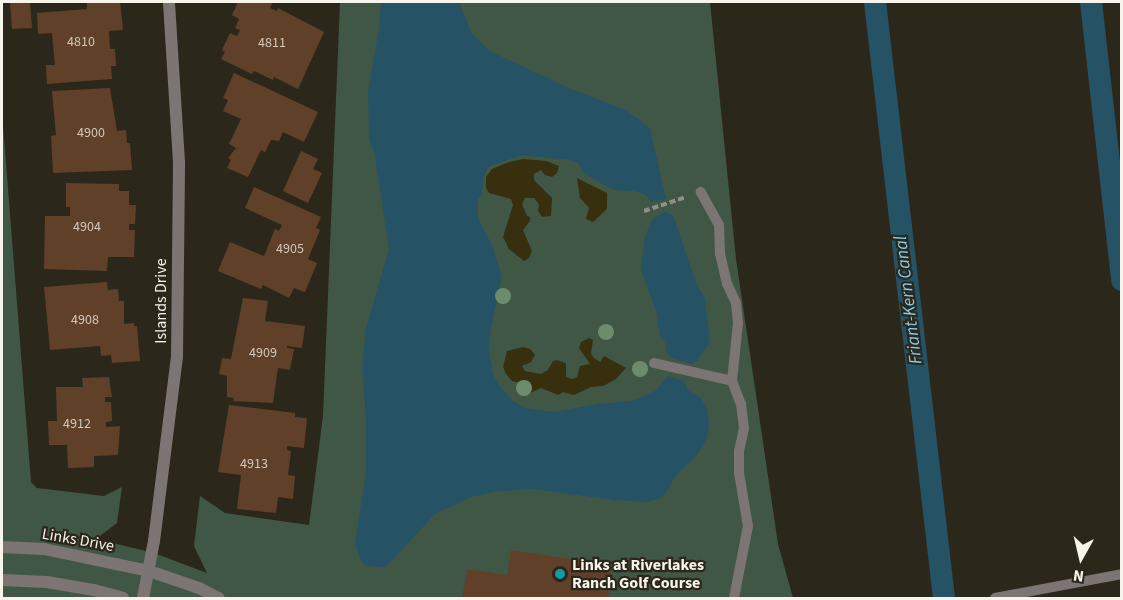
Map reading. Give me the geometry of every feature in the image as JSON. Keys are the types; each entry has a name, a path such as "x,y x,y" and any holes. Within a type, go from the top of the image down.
{"street":[{"name":"Islands Drive","path":"143,598 149,571 177,357 178,162 169,2"},
{"name":"Links Drive","path":"2,547 44,549 149,571 199,588 219,598"},
{"path":"2,580 47,582 94,590 123,598"}],"lane":[{"path":"702,192 719,225 720,253 727,284 736,303 738,323 732,381 741,404 744,428 739,452 739,473 748,526 734,598"},
{"path":"654,363 732,381"},
{"path":"995,598 1122,574"}],"path":[{"path":"644,211 702,192"}],"green space":[{"path":"340,2 710,2 736,259 778,544 793,598 2,598 2,112 31,482 37,488 104,496 122,487 117,523 96,539 154,553 207,573 194,546 200,496 225,513 309,525 323,416"}],"sand":[{"path":"523,159 546,161 559,166 557,173 552,177 545,175 541,170 534,174 534,180 552,198 551,216 542,217 538,211 539,204 534,198 525,198 522,204 527,216 530,217 530,221 523,230 532,251 529,258 524,261 509,249 503,237 513,205 511,199 489,193 486,188 486,177 492,169"},
{"path":"577,178 607,193 607,209 593,222 586,219 589,208 580,198"},
{"path":"589,338 593,340 591,354 594,358 600,362 604,356 626,368 616,379 603,386 591,387 574,395 563,392 558,395 541,388 530,393 521,383 512,381 503,367 507,351 523,347 530,349 535,355 531,362 522,366 525,371 541,374 548,370 553,361 557,360 566,363 566,377 572,379 577,377 580,366 590,364 579,348 581,342"}],"water":[{"path":"381,2 459,2 472,34 490,51 571,89 626,110 650,128 666,199 651,202 646,195 634,191 614,190 584,174 578,163 571,160 522,155 488,167 483,178 482,196 478,199 478,218 492,245 502,276 490,334 489,350 493,374 500,387 513,401 525,408 554,412 598,404 633,401 655,391 668,376 684,381 688,390 701,398 707,409 709,423 707,438 697,455 676,475 659,499 647,502 615,500 531,489 493,492 471,497 435,514 386,567 366,566 361,561 355,543 366,473 366,417 362,368 366,328 389,249 374,151 369,140 368,91 379,29"},
{"path":"664,212 673,215 697,285 705,298 710,342 697,361 691,364 672,358 667,353 665,342 660,337 656,311 641,270 645,236 653,218"}],"building":[{"path":"10,2 30,2 32,28 12,29"},
{"path":"87,2 120,2 123,30 109,31 110,49 115,49 116,66 111,66 112,79 47,84 46,65 55,65 52,33 38,34 37,13 87,9"},
{"path":"238,2 273,2 270,8 277,11 278,8 324,32 298,89 274,77 273,80 254,71 252,74 221,59 225,52 222,50 230,33 237,36 240,30 235,28 239,19 232,15"},
{"path":"234,73 318,112 304,142 283,132 279,141 271,140 265,152 261,150 248,177 227,168 231,160 228,158 236,148 229,144 241,119 223,111 228,100 223,98"},
{"path":"110,88 117,131 126,130 127,143 130,143 132,170 53,173 51,136 56,135 52,91"},
{"path":"301,151 318,159 313,169 322,173 308,203 283,191"},
{"path":"66,183 119,184 119,191 129,191 129,205 136,205 135,224 129,224 129,230 135,230 134,257 108,257 107,271 44,269 45,216 70,216 70,207 66,207"},
{"path":"254,187 321,217 316,228 320,230 308,259 317,263 305,292 294,288 289,298 263,285 261,289 218,271 230,242 264,256 275,229 279,231 282,225 245,208"},
{"path":"107,282 108,290 118,289 119,301 124,301 124,324 134,323 134,326 137,326 140,361 112,363 111,355 101,356 100,346 50,350 44,287"},
{"path":"243,298 268,301 265,321 305,326 302,348 287,346 287,348 294,349 290,370 278,368 273,403 233,401 234,398 227,397 227,376 219,374 222,358 231,359"},
{"path":"109,377 112,397 105,397 105,402 111,402 112,421 106,422 106,427 120,426 118,455 94,456 94,467 68,468 67,445 49,445 48,421 57,421 56,387 83,387 82,378"},
{"path":"229,405 295,413 295,417 307,418 304,448 287,446 287,450 291,451 288,475 295,476 293,499 278,497 276,513 237,509 241,475 218,472"},
{"name":"Links at Riverlakes Ranch Golf Course","path":"511,550 610,565 608,572 612,573 608,598 462,598 467,569 507,575"}],"waterway":[{"name":"Friant-Kern Canal","path":"875,2 944,598"},
{"path":"1091,2 1122,280"}],"place":[{"name":"Links at Riverlakes Ranch Golf Course","path":"560,574"}]}
